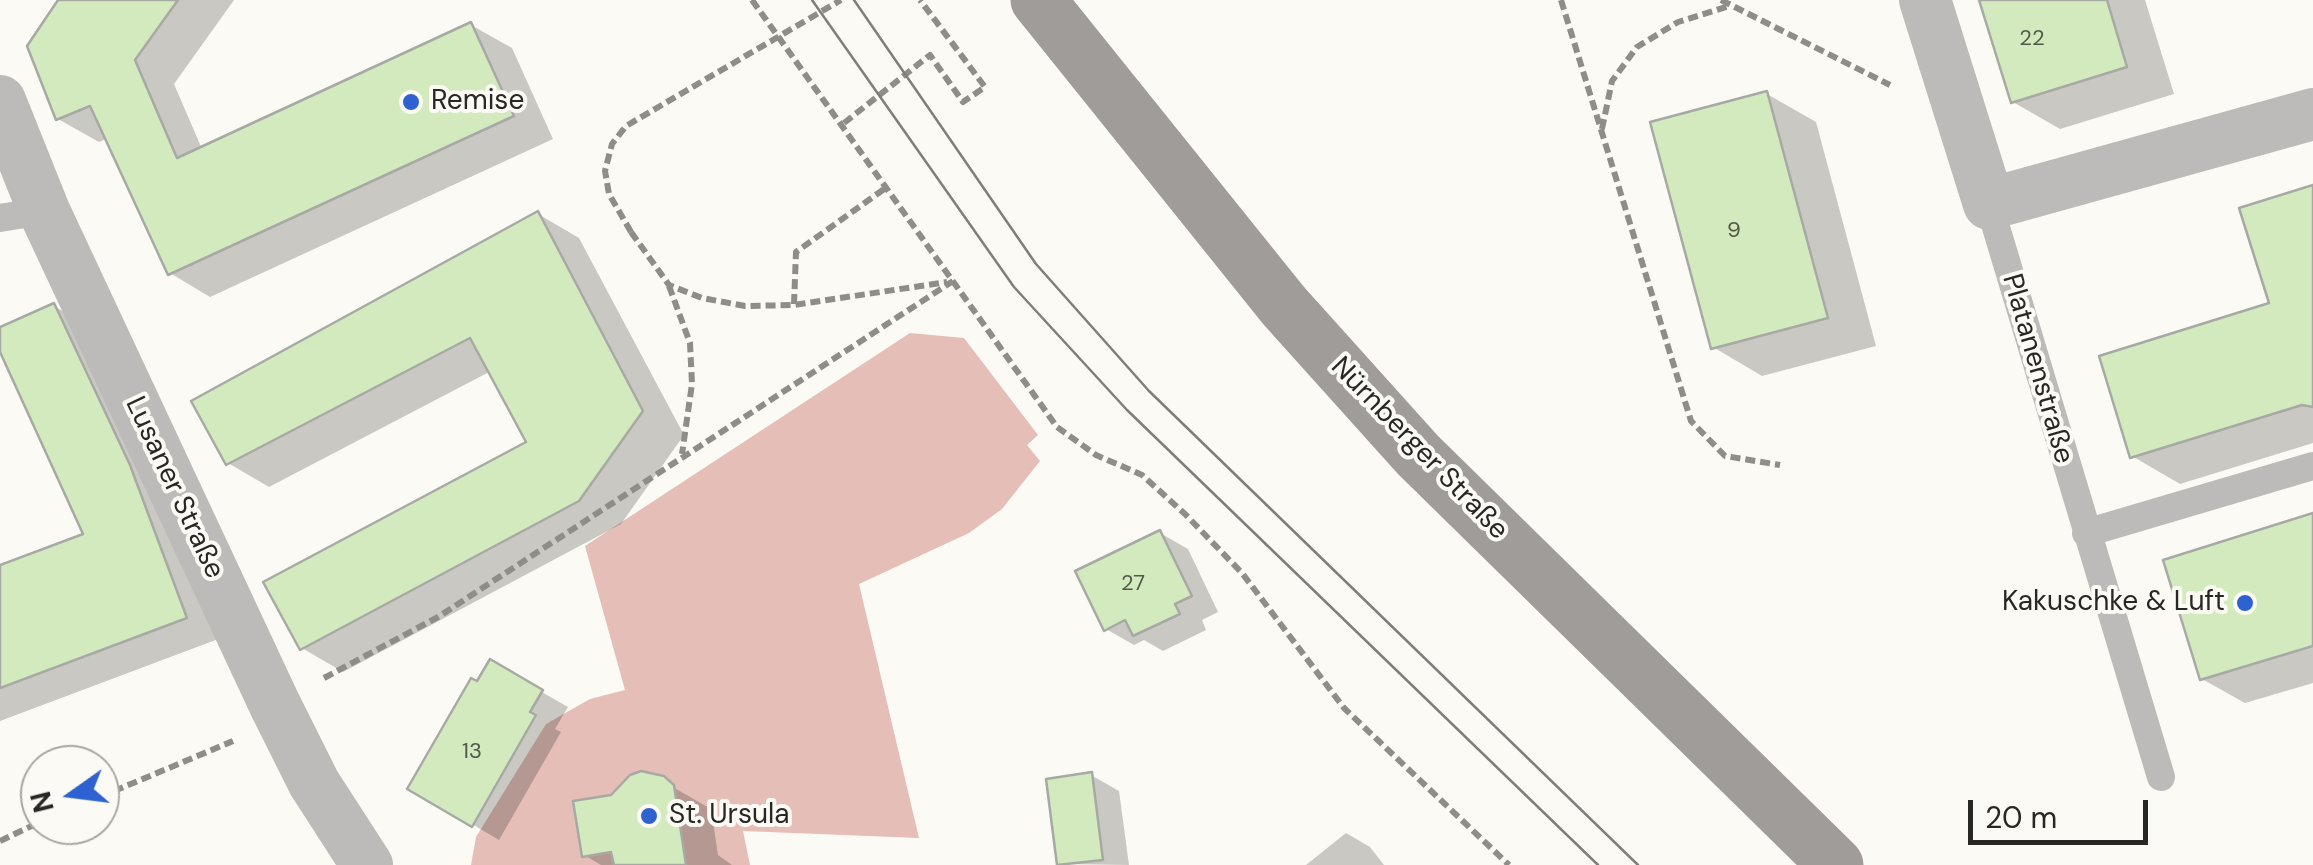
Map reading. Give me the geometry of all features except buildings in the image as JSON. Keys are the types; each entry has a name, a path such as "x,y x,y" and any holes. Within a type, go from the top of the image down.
{"main road":[{"name":"Nürnberger Straße","path":"1038,0 1284,306 1418,454 1836,865"}],"street":[{"name":"Platanenstraße","path":"1925,0 1989,204"},
{"name":"Lusaner Straße","path":"0,101 22,214 314,783 367,865"},
{"path":"1989,204 2313,114"}],"lane":[{"name":"Platanenstraße","path":"1989,204 2162,778"},
{"path":"2086,533 2313,466"}],"path":[{"path":"752,0 1057,426 1096,455 1142,475 1185,514 1242,573 1344,708 1509,865"},
{"path":"682,454 692,384 690,343 669,285 609,194 605,171 612,144 626,126 840,0"},
{"path":"844,124 930,55 963,102 985,87 920,0"},
{"path":"1561,0 1691,421 1725,456 1780,465"},
{"path":"1721,0 1962,121"},
{"path":"1602,130 1612,81 1636,47 1678,22 1731,5"},
{"path":"794,304 796,252 887,187"},
{"path":"669,285 702,298 745,306 794,304 953,281"},
{"path":"120,789 242,737 275,705 438,617 682,454 953,281"}],"shaded area":[{"path":"910,333 964,338 1038,435 1027,445 1040,461 1002,509 969,533 859,584 919,838 743,831 750,865 471,865 476,837 546,724 590,699 625,690 585,546"}],"tram line":[{"path":"812,0 1014,287 1127,410 1598,865"},
{"path":"854,0 1036,264 1149,391 1638,865"}],"place":[{"name":"Remise","path":"411,102"},
{"name":"Kakuschke & Luft","path":"2245,603"},
{"name":"St. Ursula","path":"649,816"}]}
